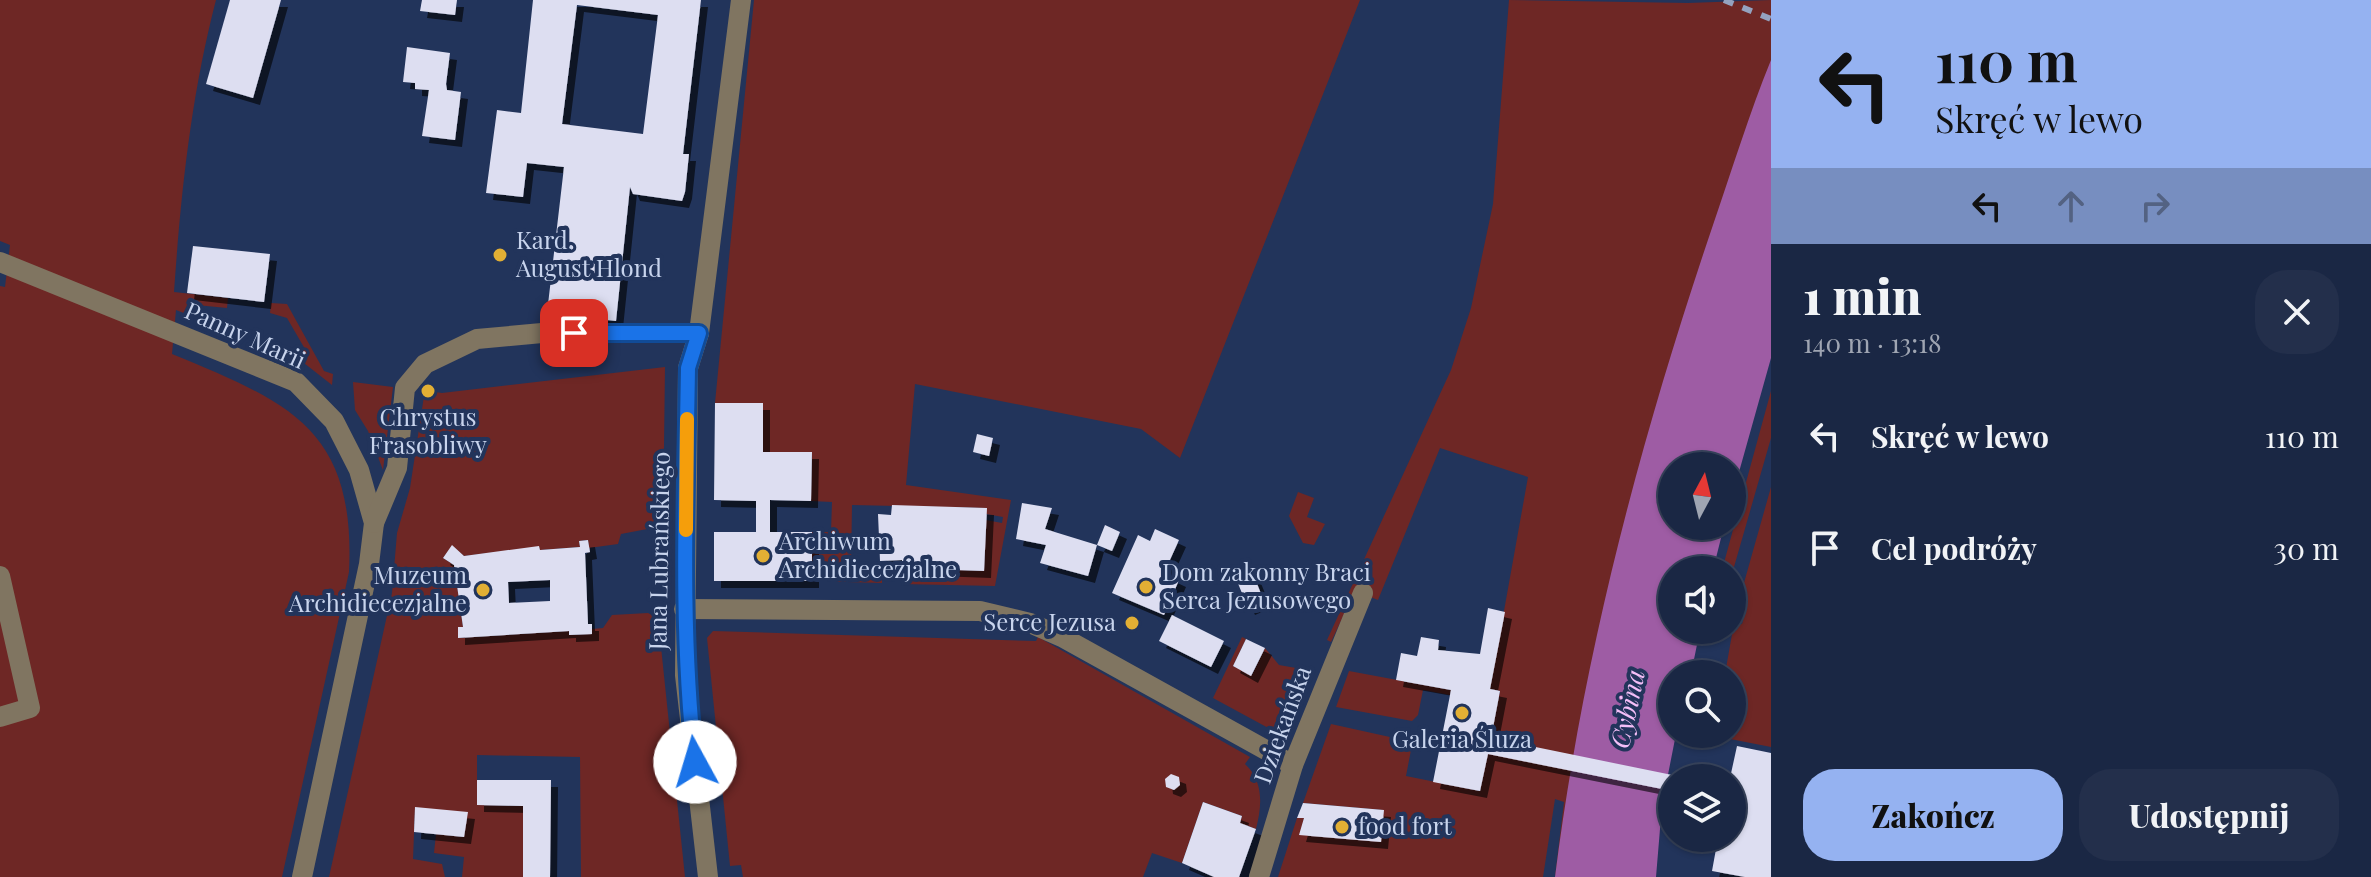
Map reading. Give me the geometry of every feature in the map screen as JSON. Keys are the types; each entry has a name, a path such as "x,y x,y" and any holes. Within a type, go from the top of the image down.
{"street":[{"name":"Jana Lubrańskiego","path":"708,877 685,675 688,368 699,333 741,0"},
{"name":"Panny Marii","path":"4,263 296,382 334,421 359,470 374,523 302,877"},
{"path":"374,523 397,468 405,388 425,364 477,339 542,333 699,333"},
{"path":"0,576 30,708 0,717"},
{"name":"Dziekańska","path":"1259,877 1293,765 1363,593"},
{"path":"684,609 980,611 1004,615 1062,637 1293,765"}],"shaded area":[{"path":"0,0 216,0 188,144 174,292 228,298 227,308 196,305 195,312 204,321 176,310 172,354 250,388 281,406 307,427 327,452 341,484 348,523 349,572 282,877 0,877 0,286 5,287 10,245 0,241"},
{"path":"754,0 1360,0 1180,458 1141,429 915,384 906,485 1011,500 995,586 902,584 902,568 984,571 986,520 1002,523 1003,517 986,514 986,508 852,505 851,566 882,567 882,583 812,581 812,532 831,532 832,502 811,501 812,453 763,452 763,403 715,403"},
{"path":"1509,0 1688,3 1771,0 1771,101 1673,452 1658,452 1658,507 1555,877 1564,802 1555,799 1543,877 1278,877 1297,818 1304,818 1300,835 1383,810 1303,803 1331,724 1408,741 1411,750 1406,776 1480,791 1500,691 1490,689 1528,477 1440,448 1378,600 1355,591 1331,642 1327,640 1451,370 1471,308 1493,204"},
{"path":"271,303 287,304 324,371 333,374 332,385 295,356 305,349 287,318 270,313"},
{"path":"665,367 663,526 621,534 618,544 589,548 588,540 579,541 580,547 540,550 539,547 464,556 452,546 443,558 454,565 463,627 458,627 458,638 569,631 570,635 592,634 592,629 603,628 612,615 648,613 658,618 685,877 581,877 580,757 477,755 477,805 523,806 523,877 462,877 464,857 434,853 436,834 464,837 415,808 413,859 442,864 445,877 329,877 392,593 397,533 410,488 424,396 428,391 442,393"},
{"path":"353,382 393,387 383,470 368,431 355,410"},
{"path":"1771,391 1771,438 1746,525 1746,482"},
{"path":"1771,487 1771,747 1746,742 1746,660 1727,660 1730,644 1746,644 1746,576"},
{"path":"1298,492 1314,498 1307,517 1325,524 1314,545 1303,543 1289,516"},
{"path":"1730,540 1742,540 1737,556 1726,556"},
{"path":"713,631 1036,641 1038,637 1250,757 1245,764 1256,778 1260,794 1256,829 1240,823 1242,816 1203,802 1182,863 1152,853 1143,877 743,877 741,865 730,866 707,638"},
{"path":"1242,637 1246,639 1233,666 1252,675 1265,648 1279,665 1313,671 1288,732 1281,735 1213,698"},
{"path":"1349,671 1451,690 1450,695 1423,690 1418,715 1412,721 1336,707"}],"water":[{"name":"Cybina","path":"1771,60 1771,358 1745,452 1658,452 1658,540 1720,540 1716,556 1658,556 1658,644 1697,644 1694,660 1658,660 1658,748 1673,748 1670,764 1658,764 1656,877 1555,877 1581,711 1618,547 1662,385 1748,121"}],"building":[{"path":"230,0 281,0 253,98 206,84"},
{"path":"422,0 457,0 455,15 420,11"},
{"path":"533,0 701,0 683,154 689,154 685,192 682,201 633,194 630,187 616,321 589,318 590,313 573,312 573,316 547,313 564,167 527,163 523,197 486,193 497,110 521,113","holes":["577,5 658,15 643,134 562,124"]},
{"path":"407,47 450,53 447,90 461,92 455,140 422,136 429,90 415,89 415,83 403,82"},
{"path":"193,246 270,254 264,302 187,293"},
{"path":"715,403 763,403 763,452 812,452 811,501 770,500 770,532 812,532 812,581 714,581 714,532 756,532 756,501 714,500"},
{"path":"977,434 993,438 989,456 973,452"},
{"path":"1022,503 1052,508 1045,529 1097,545 1088,576 1040,563 1046,545 1016,539"},
{"path":"892,505 987,508 984,571 902,568 902,560 880,561 878,514 891,515"},
{"path":"1105,525 1120,532 1112,551 1097,545"},
{"name":"Dom zakonny Braci Serca Jezusowego","path":"1155,529 1179,540 1164,573 1179,580 1164,615 1112,593 1138,535 1150,541"},
{"name":"Muzeum Archidiecezjalne","path":"588,540 590,552 585,553 588,624 592,624 592,634 569,635 569,631 458,638 458,627 463,627 454,565 443,558 452,545 464,556 539,546 540,550 580,547 579,541","holes":["550,580 550,601 509,603 508,582"]},
{"path":"1253,574 1264,601 1248,608 1237,581"},
{"path":"1488,608 1505,612 1490,689 1500,691 1491,738 1658,772 1658,788 1488,754 1480,791 1433,782 1451,690 1396,680 1401,653 1417,656 1421,637 1439,640 1438,650 1480,654"},
{"path":"1172,615 1224,641 1211,667 1159,641"},
{"path":"1246,639 1265,648 1251,676 1233,666"},
{"path":"1737,748 1771,753 1771,877 1745,877 1712,871 1715,852 1746,852 1746,764 1733,764"},
{"path":"1171,774 1179,777 1180,785 1174,790 1166,787 1165,779"},
{"path":"477,780 551,780 550,877 523,877 523,806 477,805"},
{"path":"1203,802 1242,816 1240,823 1256,829 1239,877 1214,877 1182,863"},
{"name":"food fort","path":"1303,803 1384,810 1381,842 1299,835 1304,818 1297,818"},
{"path":"415,807 468,812 464,837 414,832"}],"railway":[{"path":"1724,0 1771,19"}],"slow traffic":[{"path":"686,530 687,419"}],"place":[{"name":"Kard. August Hlond","path":"500,255"},
{"name":"Chrystus Frasobliwy","path":"428,391"},
{"name":"Archiwum Archidiecezjalne","path":"763,556"},
{"name":"Dom zakonny Braci Serca Jezusowego","path":"1146,587"},
{"name":"Muzeum Archidiecezjalne","path":"483,590"},
{"name":"Serce Jezusa","path":"1132,623"},
{"name":"Galeria Śluza","path":"1462,713"},
{"name":"food fort","path":"1342,827"}],"route":[{"path":"574,333 699,333 688,368 684,609 685,675 695,762"}]}
